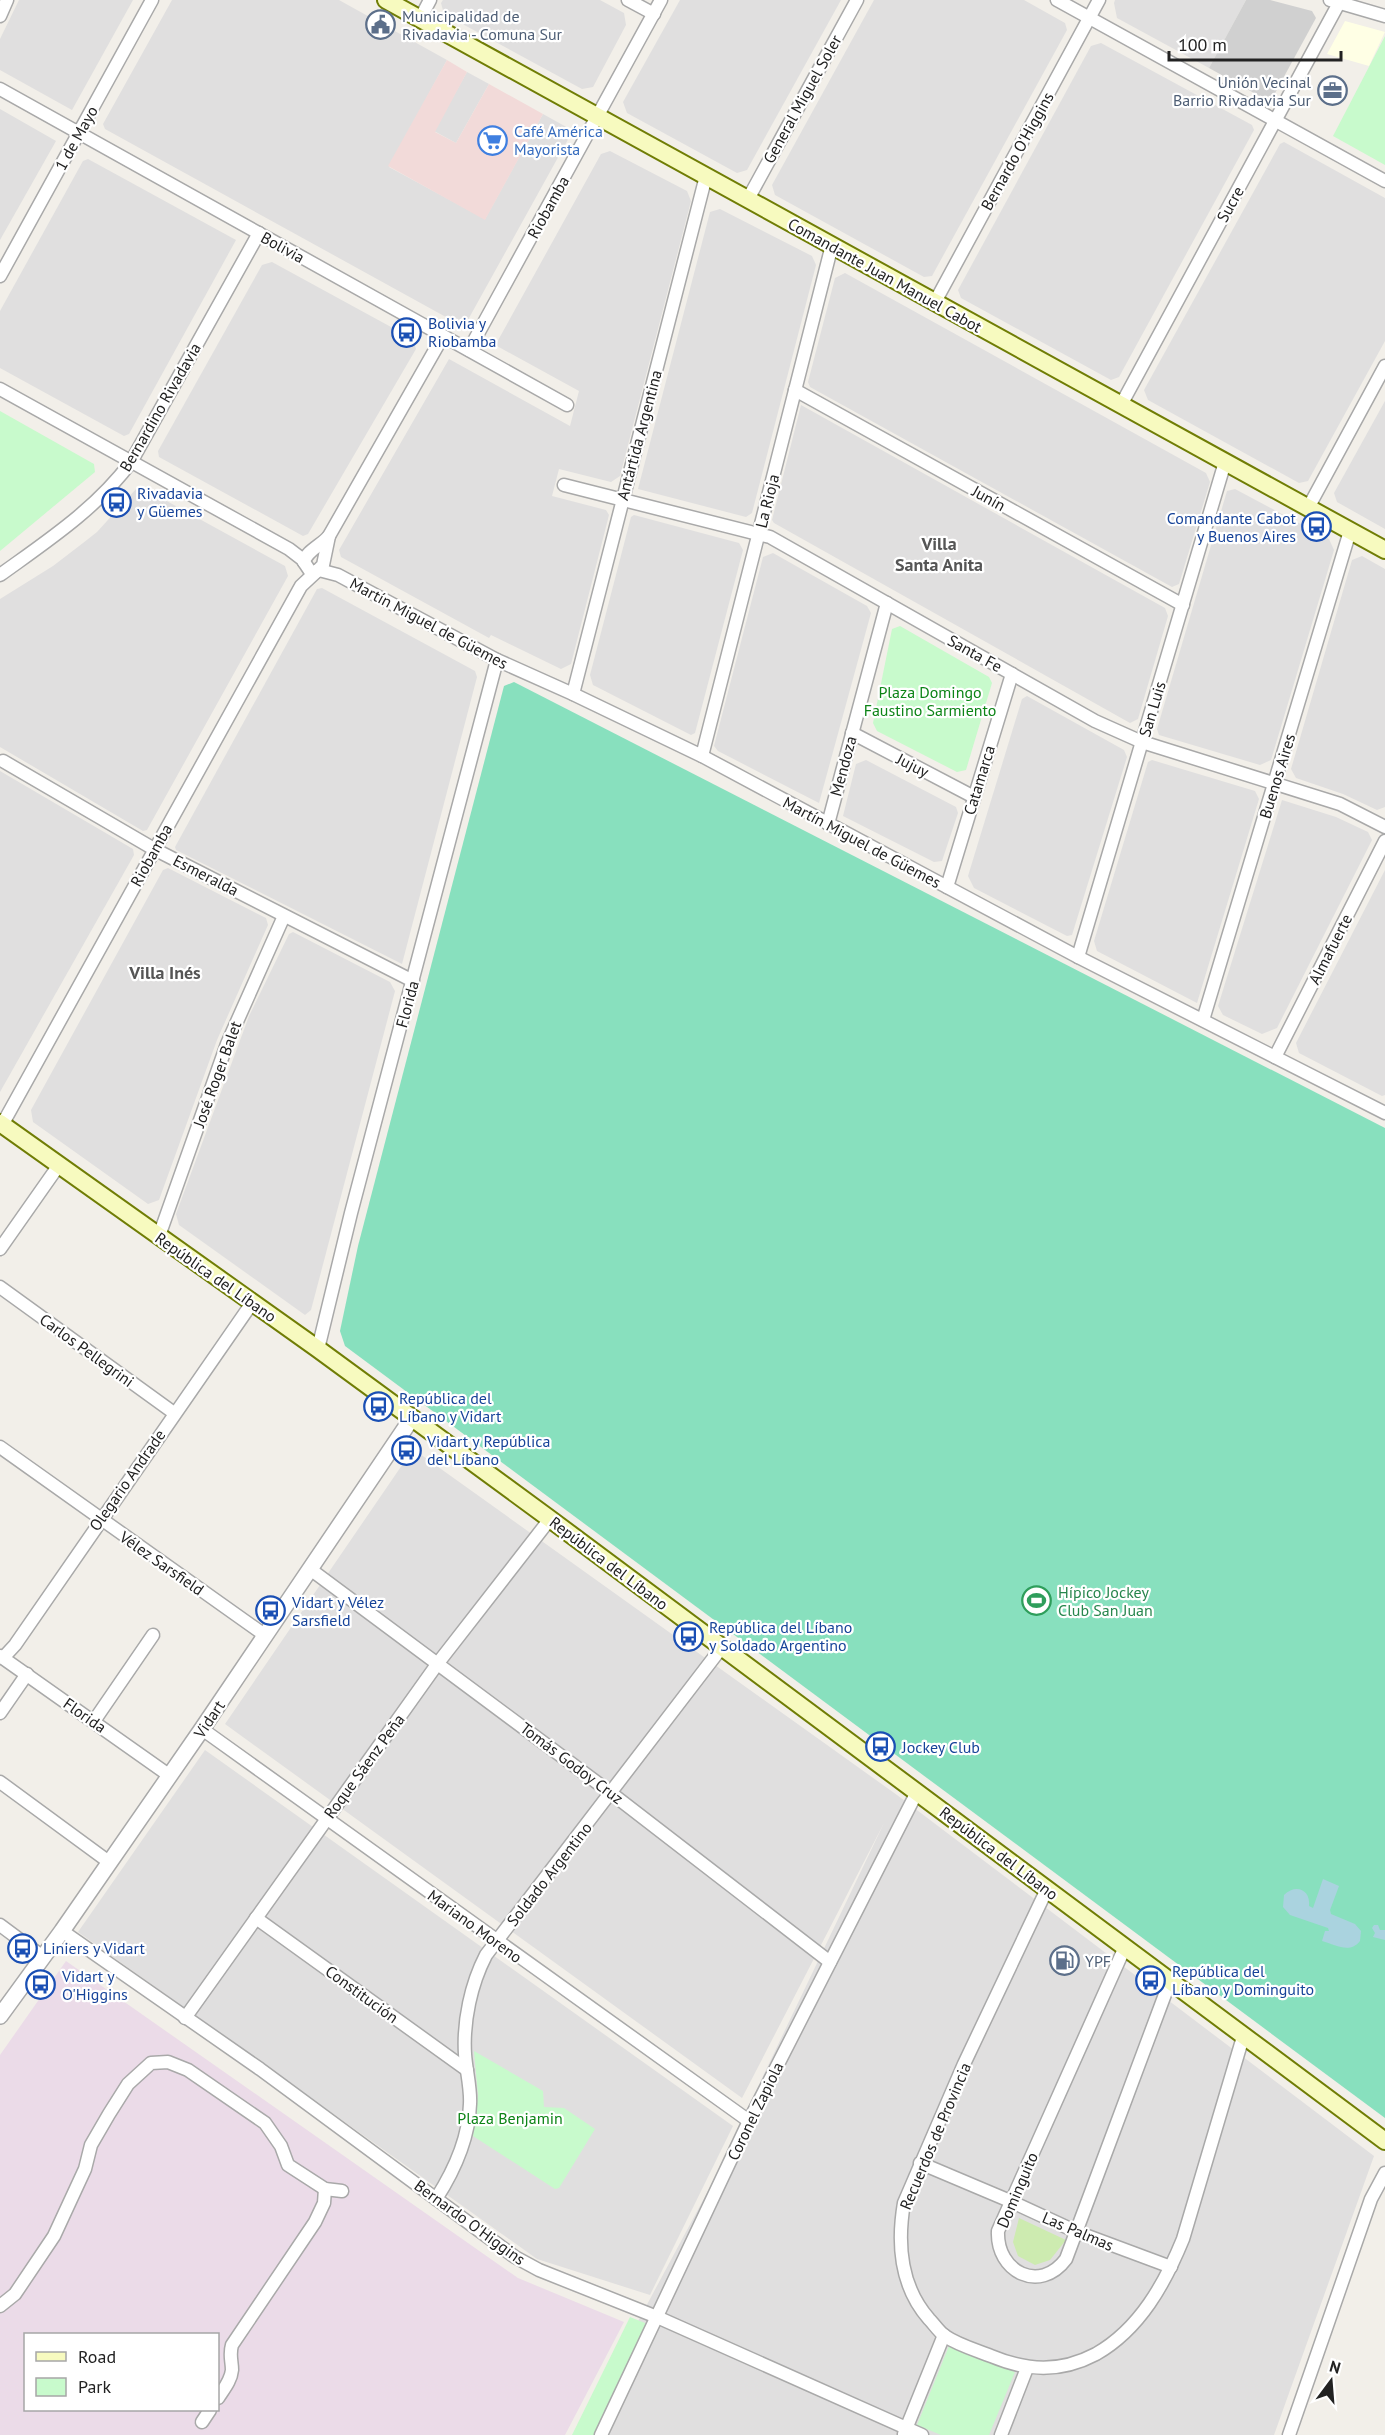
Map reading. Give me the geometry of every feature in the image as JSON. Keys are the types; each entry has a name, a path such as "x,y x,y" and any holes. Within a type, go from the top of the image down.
{"main road":[{"name":"Comandante Juan Manuel Cabot","path":"386,0 1385,550"},
{"name":"República del Líbano","path":"1,1124 318,1349 550,1519 1385,2141"}],"street":[{"path":"0,16 7,0"},
{"name":"1 de Mayo","path":"0,276 152,0"},
{"path":"420,19 430,0"},
{"path":"628,0 654,14"},
{"name":"Riobamba","path":"468,350 661,0"},
{"name":"General Miguel Soler","path":"748,199 857,0"},
{"path":"1057,0 1385,181"},
{"name":"Bernardo O'Higgins","path":"935,302 1099,0"},
{"path":"1334,1 1385,16"},
{"name":"Sucre","path":"1121,405 1275,120 1334,1"},
{"name":"Bolivia","path":"0,89 567,405"},
{"name":"Antártida Argentina","path":"573,694 706,176"},
{"name":"Bernardino Rivadavia","path":"0,575 69,526 104,493 131,462 259,233"},
{"name":"La Rioja","path":"702,756 832,245"},
{"path":"321,565 329,536 442,336"},
{"path":"1308,507 1385,366"},
{"path":"0,389 289,549 307,558 320,554 321,565"},
{"name":"Junín","path":"795,390 1183,605"},
{"name":"San Luis","path":"1078,957 1225,462"},
{"name":"Santa Fe","path":"564,485 770,537 1095,720 1142,742 1341,804 1385,827"},
{"name":"Buenos Aires","path":"1203,1020 1350,531"},
{"path":"321,565 307,569 307,558 329,536"},
{"name":"Riobamba","path":"301,586 307,558"},
{"name":"Riobamba","path":"1,1124 301,586 321,565"},
{"name":"Martín Miguel de Güemes","path":"321,565 497,660 702,756 1078,957 1385,1113"},
{"name":"Mendoza","path":"828,824 887,603"},
{"name":"Florida","path":"318,1349 351,1213 497,660"},
{"name":"Catamarca","path":"947,887 1012,674"},
{"name":"Jujuy","path":"852,733 974,797"},
{"name":"Esmeralda","path":"3,761 154,849 413,981"},
{"name":"Almafuerte","path":"1275,1057 1385,841"},
{"name":"José Roger Balet","path":"159,1236 227,1044 284,916"},
{"path":"0,1249 59,1165"},
{"name":"Carlos Pellegrini","path":"0,1287 174,1413"},
{"name":"Olegario Andrade","path":"2,1657 15,1645 252,1303"},
{"name":"Vidart","path":"0,2016 170,1776 412,1418"},
{"name":"Vélez Sarsfield","path":"0,1447 266,1636"},
{"name":"Roque Sáenz Peña","path":"185,2018 438,1663 550,1519"},
{"name":"Tomás Godoy Cruz","path":"310,1569 611,1793 830,1962"},
{"path":"94,1721 153,1635"},
{"name":"Soldado Argentino","path":"436,2199 452,2173 465,2133 471,2104 465,2036 477,1972 486,1955 722,1647"},
{"name":"Florida","path":"2,1657 170,1776"},
{"path":"0,1713 27,1674"},
{"name":"Mariano Moreno","path":"202,1729 749,2121"},
{"path":"0,1782 109,1862"},
{"name":"Coronel Zapiola","path":"602,2435 749,2121 917,1792"},
{"name":"Recuerdos de Provincia","path":"1047,1889 920,2163 904,2203 900,2224 901,2257 907,2283 922,2311 944,2336 999,2360 1027,2368 1052,2368 1075,2363 1096,2354 1116,2341 1142,2314 1171,2267 1183,2239 1243,2037"},
{"name":"Constitución","path":"256,1918 467,2070"},
{"path":"0,1925 43,1957"},
{"name":"Bernardo O'Higgins","path":"62,1931 260,2069 515,2257 539,2270 657,2317 905,2431 922,2435"},
{"name":"Dominguito","path":"1125,1947 998,2231 999,2250 1006,2261 1017,2271 1029,2276 1043,2277 1058,2270 1066,2259 1170,1981"},
{"path":"0,2306 15,2294 54,2236 85,2169 91,2145 128,2084 151,2063 168,2062 188,2070 266,2123 281,2146 288,2165 325,2189 342,2191"},
{"name":"Las Palmas","path":"920,2163 1077,2232 1171,2267"},
{"path":"1288,2435 1371,2199 1385,2173"},
{"path":"219,2396 231,2378 229,2354 232,2345 315,2222 324,2204 325,2189"},
{"path":"905,2431 944,2336"},
{"path":"1001,2435 1027,2368"},
{"path":"202,2422 209,2411"}],"shaded area":[{"path":"19,0 133,0 72,110 0,70 0,39"},
{"path":"172,0 339,0 447,60 389,167 485,219 543,114 570,129 571,134 464,327 105,129 103,124"},
{"path":"443,0 600,0 624,13 626,25 593,87 582,89 444,14 441,3"},
{"path":"680,0 841,0 747,170 737,173 627,113 623,102"},
{"path":"874,0 1024,0 1065,23 1067,30 932,276 924,277 775,195 772,185"},
{"path":"1115,0 1246,0 1209,68 1117,18"},
{"path":"1246,0 1270,0 1312,11 1316,18 1274,95 1263,98 1209,68"},
{"path":"1345,21 1385,32 1369,66 1327,54"},
{"path":"1101,43 1252,125 1254,130 1119,377 1111,380 961,298 958,290 1091,46"},
{"name":"Café América Mayorista","path":"447,60 467,72 435,132 456,143 489,84 543,114 485,220 388,166"},
{"path":"467,72 489,84 456,143 434,131"},
{"path":"0,109 56,141 0,240"},
{"path":"1284,142 1385,198 1385,341 1308,481 1299,483 1148,400 1144,390 1280,144"},
{"path":"610,151 687,191 691,201 620,476 611,482 559,469 552,496 606,510 609,515 571,664 561,669 491,635 489,638 341,557 339,550 449,359 570,426 579,391 496,344 601,154"},
{"path":"88,159 236,240 129,434 124,436 0,368 0,311 83,161"},
{"path":"720,209 812,256 816,265 752,513 746,517 638,489 710,212"},
{"path":"272,262 413,339 416,349 308,534 303,536 159,457 158,451 262,265"},
{"path":"845,273 1206,473 1210,482 1179,584 1172,587 810,387 808,382 835,278"},
{"path":"1385,401 1385,529 1337,502 1334,493"},
{"path":"801,405 1165,608 1168,616 1138,719 1130,723 774,523 772,520"},
{"path":"143,488 285,566 288,576 147,830 143,831 0,747 0,599 53,566 83,543 97,532 136,489"},
{"path":"1235,489 1329,539 1334,550 1271,760 1260,765 1159,735 1157,729 1227,491"},
{"path":"634,515 739,543 743,550 695,733 691,735 593,685 590,675 631,517"},
{"path":"773,553 867,606 871,613 819,803 718,751 714,746 763,557"},
{"path":"1362,556 1385,569 1385,807 1377,810 1343,794 1296,778 1291,769 1352,560"},
{"path":"322,588 475,671 477,677 402,964 176,850 175,847 317,589"},
{"path":"1027,696 1124,750 1127,757 1072,935 1067,936 974,888 968,876 1022,699"},
{"path":"866,760 956,807 958,813 942,861 934,862 843,816 856,764"},
{"path":"1152,760 1255,791 1259,799 1197,1003 1097,951 1094,941 1148,762"},
{"path":"0,771 133,849 134,855 0,1092"},
{"path":"1282,800 1336,817 1368,832 1372,840 1277,1028 1262,1034 1223,1015 1218,1006"},
{"path":"168,868 266,918 268,925 217,1040 159,1200 148,1204 33,1122 31,1110 163,870"},
{"path":"1385,870 1385,1095 1382,1096 1299,1053 1296,1043"},
{"path":"293,932 390,982 395,991 311,1310 305,1315 179,1225 176,1214 249,1016 289,934"},
{"path":"413,1449 897,1795 1374,2156 1274,2435 577,2435 709,2189 884,1823 742,2098 225,1724"},
{"path":"205,1750 733,2126 650,2295 537,2259 78,1932"},
{"path":"66,1961 518,2278 624,2322 565,2435 0,2435 0,2055"}],"green space":[{"path":"1385,36 1385,165 1333,136"},
{"path":"0,411 94,464 95,472 0,551"},
{"name":"Plaza Domingo Faustino Sarmiento","path":"900,626 989,677 992,683 966,770 957,772 877,731 873,723 892,629"},
{"name":"Hípico Jockey Club San Juan","path":"514,682 1385,1128 1385,2118 345,1346 340,1331 358,1246 504,686"},
{"name":"Plaza Benjamin","path":"474,2051 543,2091 544,2107 564,2108 595,2129 559,2188 555,2189 473,2136 478,2095"},
{"path":"1019,2218 1066,2240 1050,2260 1035,2265 1018,2256 1013,2242"},
{"path":"630,2317 645,2323 648,2329 596,2435 572,2435"},
{"path":"949,2346 1015,2372 989,2435 941,2435 917,2425"}],"water":[{"path":"1323,1879 1339,1886 1330,1910 1331,1914 1355,1924 1361,1931 1360,1941 1352,1947 1342,1947 1322,1941 1325,1931 1329,1931 1328,1928 1290,1915 1283,1907 1284,1895 1293,1889 1298,1889 1305,1892 1309,1906 1313,1908"},
{"path":"1374,1925 1378,1925 1380,1930 1385,1930 1385,1940 1373,1937"}],"place":[{"name":"Municipalidad de Rivadavia - Comuna Sur","path":"381,25"},
{"name":"Unión Vecinal Barrio Rivadavia Sur","path":"1332,91"},
{"name":"Café América Mayorista","path":"493,140"},
{"name":"Bolivia y Riobamba","path":"407,332"},
{"name":"Rivadavia y Güemes","path":"116,502"},
{"name":"Comandante Cabot y Buenos Aires","path":"1317,527"},
{"name":"República del Líbano y Vidart","path":"378,1407"},
{"name":"Vidart y República del Líbano","path":"406,1450"},
{"name":"Hípico Jockey Club San Juan","path":"1037,1601"},
{"name":"Vidart y Vélez Sarsfield","path":"271,1611"},
{"name":"República del Líbano y Soldado Argentino","path":"688,1636"},
{"name":"Jockey Club","path":"881,1747"},
{"name":"Liniers y Vidart","path":"22,1948"},
{"name":"YPF","path":"1064,1961"},
{"name":"República del Líbano y Dominguito","path":"1151,1980"},
{"name":"Vidart y O'Higgins","path":"41,1985"}],"district":[{"name":"Villa Santa Anita","path":"939,554"},
{"name":"Villa Inés","path":"165,973"}]}
